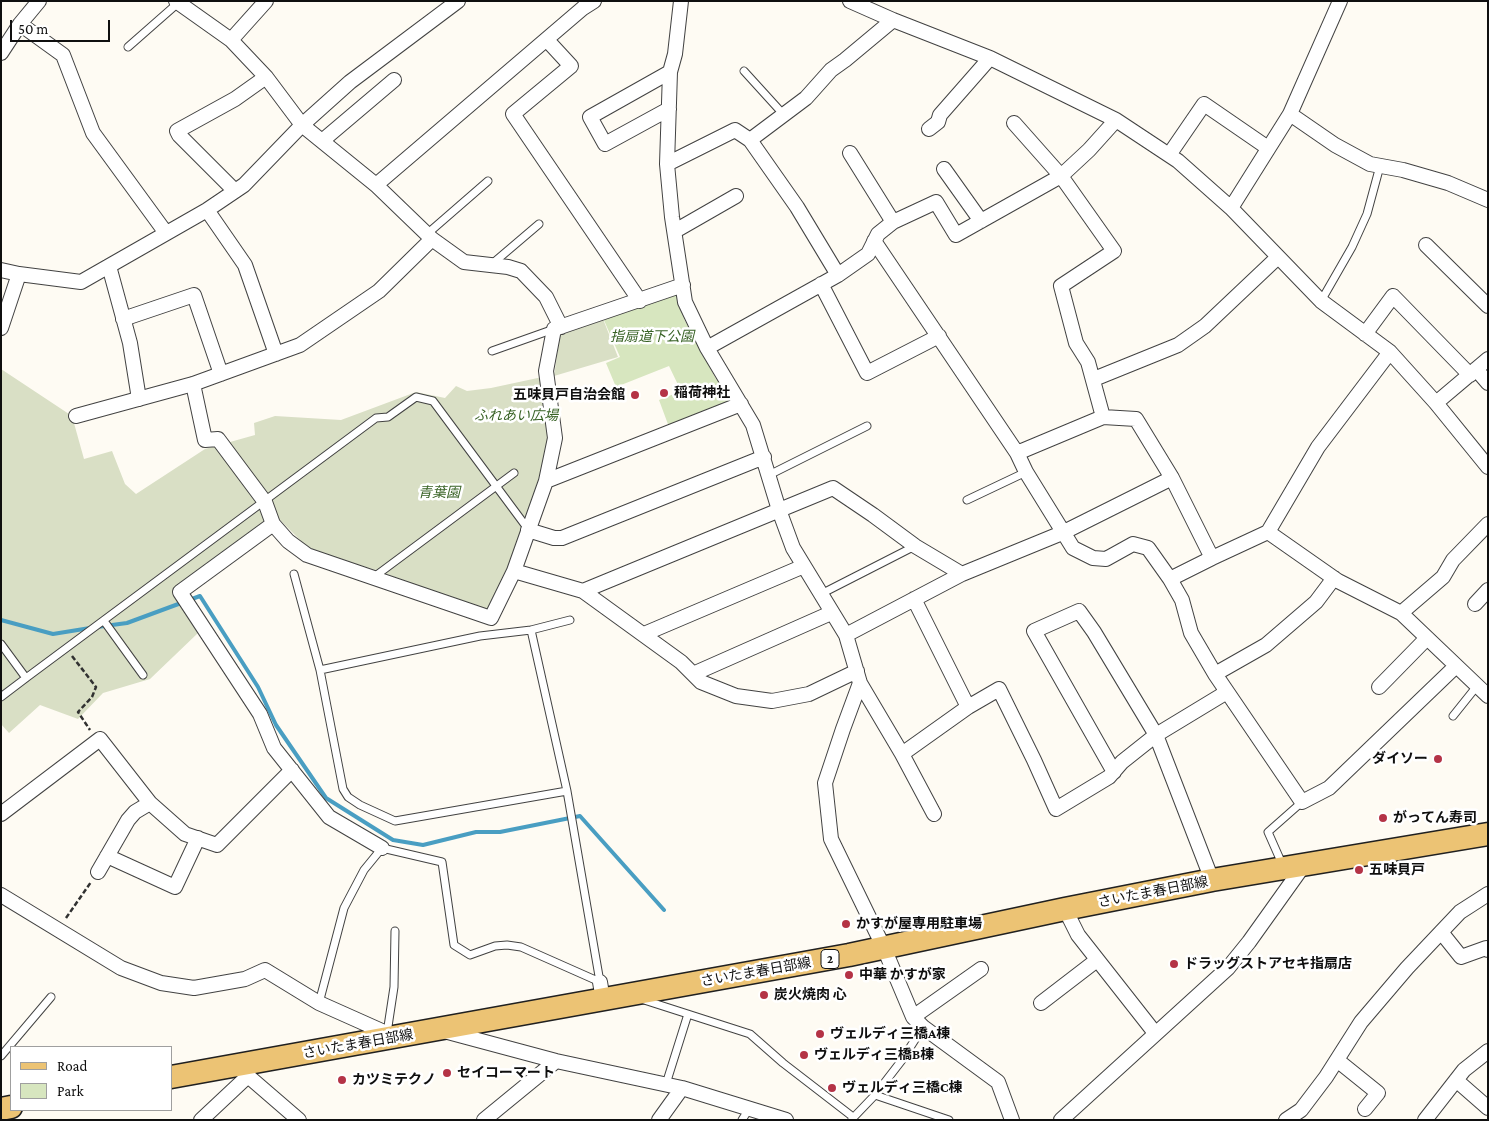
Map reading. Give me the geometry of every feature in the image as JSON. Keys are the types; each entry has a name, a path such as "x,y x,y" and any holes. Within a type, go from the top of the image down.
{"main road":[{"name":"さいたま春日部線","path":"172,1077 248,1070 391,1035 438,1030 601,991 628,995 884,948 1212,880 1488,834"}],"street":[{"path":"1,53 20,24 39,1"},
{"path":"231,40 266,1"},
{"path":"1,270 81,282 207,210 244,185 302,125 350,82 458,1"},
{"path":"681,1 675,54 670,72 667,164 674,231 685,302 707,348 753,425 779,510 793,548 846,635 859,677 934,814"},
{"path":"850,1 990,58 1116,120 1169,155 1232,208 1321,301 1390,352 1486,460"},
{"path":"1232,208 1290,114 1340,1"},
{"path":"177,2 231,40 266,76 302,125 376,185 429,236 464,262 508,267 521,271 546,297 558,328 546,371 555,438 546,481 514,571 491,618 307,555 288,541 273,524 264,502 218,439 206,440 193,384"},
{"path":"376,185 547,40 585,4"},
{"path":"750,140 806,98 831,70 893,20"},
{"path":"20,24 63,55 93,133 166,233"},
{"path":"547,40 570,66 513,114 640,301"},
{"path":"930,129 938,122 940,115 990,58"},
{"path":"669,110 604,144 590,117 670,72"},
{"path":"235,191 179,135 178,131 235,99 266,76"},
{"path":"322,141 394,80"},
{"path":"1169,155 1204,104 1268,148"},
{"path":"1290,114 1335,145 1370,164 1403,170 1448,183 1488,200"},
{"path":"707,348 838,275 868,254 878,234 893,222 936,202 956,235 1061,176 1089,150 1116,120"},
{"path":"1014,124 1061,176 1114,251 1061,286 1076,343 1088,362 1103,417"},
{"path":"667,164 735,130 750,140 798,208 838,275"},
{"path":"850,153 893,222"},
{"path":"944,169 981,221"},
{"path":"674,231 736,196"},
{"path":"207,210 245,265 276,354"},
{"path":"76,416 193,384 300,345 379,291 429,236"},
{"path":"874,241 1017,453 1026,472 1073,548 1093,558 1106,559 1133,544 1148,548 1182,600 1190,633 1215,674 1302,802 1328,788 1455,667"},
{"path":"1426,245 1488,306"},
{"path":"1094,379 1178,345 1205,326 1278,257"},
{"path":"109,266 117,289 130,343 139,398"},
{"path":"1,328 18,274"},
{"path":"821,284 867,373 939,336"},
{"path":"558,328 683,285"},
{"path":"123,319 194,295 221,374"},
{"path":"1365,334 1393,296 1473,372 1488,383"},
{"path":"1170,579 1268,532 1318,447 1390,352"},
{"path":"1436,403 1488,360"},
{"path":"546,481 741,404"},
{"path":"1017,453 1103,417 1136,419 1172,478 1212,558"},
{"path":"528,530 562,538 764,457"},
{"path":"846,635 962,574 1062,533 1172,478"},
{"path":"583,591 833,488 915,546 962,574"},
{"path":"273,524 180,592 260,714 274,748 329,817 382,848"},
{"path":"1401,613 1443,577 1452,560 1488,524"},
{"path":"1268,532 1334,578 1401,613 1455,667 1488,696"},
{"path":"644,634 804,566"},
{"path":"514,571 583,591 644,634 694,674 701,682 736,696 772,702 809,694 859,677"},
{"path":"1215,674 1266,645 1316,602 1334,578"},
{"path":"1475,604 1488,590"},
{"path":"914,599 968,707"},
{"path":"1114,772 1034,631 1079,611 1094,632 1156,736 1212,880"},
{"path":"694,674 831,613"},
{"path":"1379,687 1426,639"},
{"path":"859,677 825,783 831,839 884,948 913,1017 923,1027 998,1082 1012,1120"},
{"path":"902,754 968,707 999,688 1056,809 1110,777 1122,762 1156,736 1227,692"},
{"path":"1,814 100,739 150,803 185,834 217,844 292,770"},
{"path":"98,872 128,820 135,812 150,803"},
{"path":"106,856 175,887 198,838"},
{"path":"1061,1120 1228,968 1249,942 1294,866"},
{"path":"1286,1120 1301,1110 1326,1077 1361,1022 1407,968 1460,912 1488,894"},
{"path":"1,895 57,931 121,968 161,983 194,988 245,979 265,970 319,1003 391,1035"},
{"path":"1065,909 1078,935 1155,1034"},
{"path":"1441,932 1461,957 1486,948 1488,950"},
{"path":"1041,1003 1097,960"},
{"path":"913,1017 981,969"},
{"path":"438,1030 556,1060 682,1088 746,1114 786,1120"},
{"path":"1425,1120 1464,1070 1488,1051"},
{"path":"484,1120 556,1060"},
{"path":"1337,1060 1378,1093 1365,1109"},
{"path":"201,1120 248,1070 299,1120"},
{"path":"1456,1080 1488,1108"},
{"path":"659,1120 682,1088"}],"lane":[{"path":"128,47 177,2"},
{"path":"744,71 784,116"},
{"path":"1321,301 1352,247 1363,223 1380,166"},
{"path":"429,236 488,181"},
{"path":"491,265 539,224"},
{"path":"492,351 558,328"},
{"path":"1,697 376,418 388,417 416,397 433,401 528,530"},
{"path":"769,475 867,426"},
{"path":"967,500 1026,472"},
{"path":"373,578 514,473"},
{"path":"821,594 915,546"},
{"path":"294,574 320,670 343,789 348,797 360,805 394,821 568,791"},
{"path":"320,670 480,636 531,630 570,620"},
{"path":"104,621 143,675"},
{"path":"531,630 568,791 601,991"},
{"path":"1,644 26,678"},
{"path":"1453,716 1477,686"},
{"path":"1294,866 1268,832 1302,802"},
{"path":"319,1003 344,908 364,870 382,848 442,862 454,945 470,955 495,946 521,947 601,991"},
{"path":"391,1035 395,930"},
{"path":"628,995 750,1034 784,1064 852,1118 875,1094 902,1060 923,1027"},
{"path":"2,1052 51,997"},
{"path":"666,1084 688,1014"},
{"path":"875,1094 950,1120"}],"path":[{"path":"66,648 96,687 92,697 78,712 97,742"},
{"path":"57,931 98,872"}],"green space":[{"name":"指扇道下公園","path":"681,291 684,319 716,379 722,383 730,397 729,404 669,427 659,400 681,391 669,366 616,387 606,363 620,357 603,318"},
{"path":"603,319 618,357 554,376 560,334"},
{"name":"青葉園","path":"1,369 72,416 84,459 112,451 125,484 136,494 205,449 255,435 254,423 275,416 341,420 416,392 445,398 456,386 467,391 547,376 550,437 532,516 489,612 379,571 332,557 307,547 279,519 267,524 172,593 198,633 150,679 103,693 78,719 40,705 9,733 1,724"}],"waterway":[{"path":"97,627 127,623 200,596 258,687 276,725 326,798 393,840 423,845 476,832 500,832 580,816 664,910"},
{"path":"1,620 53,634 90,628"}],"place":[{"name":"稲荷神社","path":"664,393"},
{"name":"五味貝戸自治会館","path":"635,395"},
{"name":"ダイソー","path":"1438,759"},
{"name":"がってん寿司","path":"1383,818"},
{"name":"五味貝戸","path":"1359,870"},
{"name":"かすが屋専用駐車場","path":"846,924"},
{"name":"ドラッグストアセキ指扇店","path":"1174,964"},
{"name":"中華 かすが家","path":"849,975"},
{"name":"炭火焼肉 心","path":"764,995"},
{"name":"ヴェルディ三橋A棟","path":"820,1034"},
{"name":"ヴェルディ三橋B棟","path":"804,1055"},
{"name":"セイコーマート","path":"447,1073"},
{"name":"カツミテクノ","path":"342,1080"},
{"name":"ヴェルディ三橋C棟","path":"832,1088"}],"park label":[{"name":"ふれあい広場","path":"516,416"}]}
